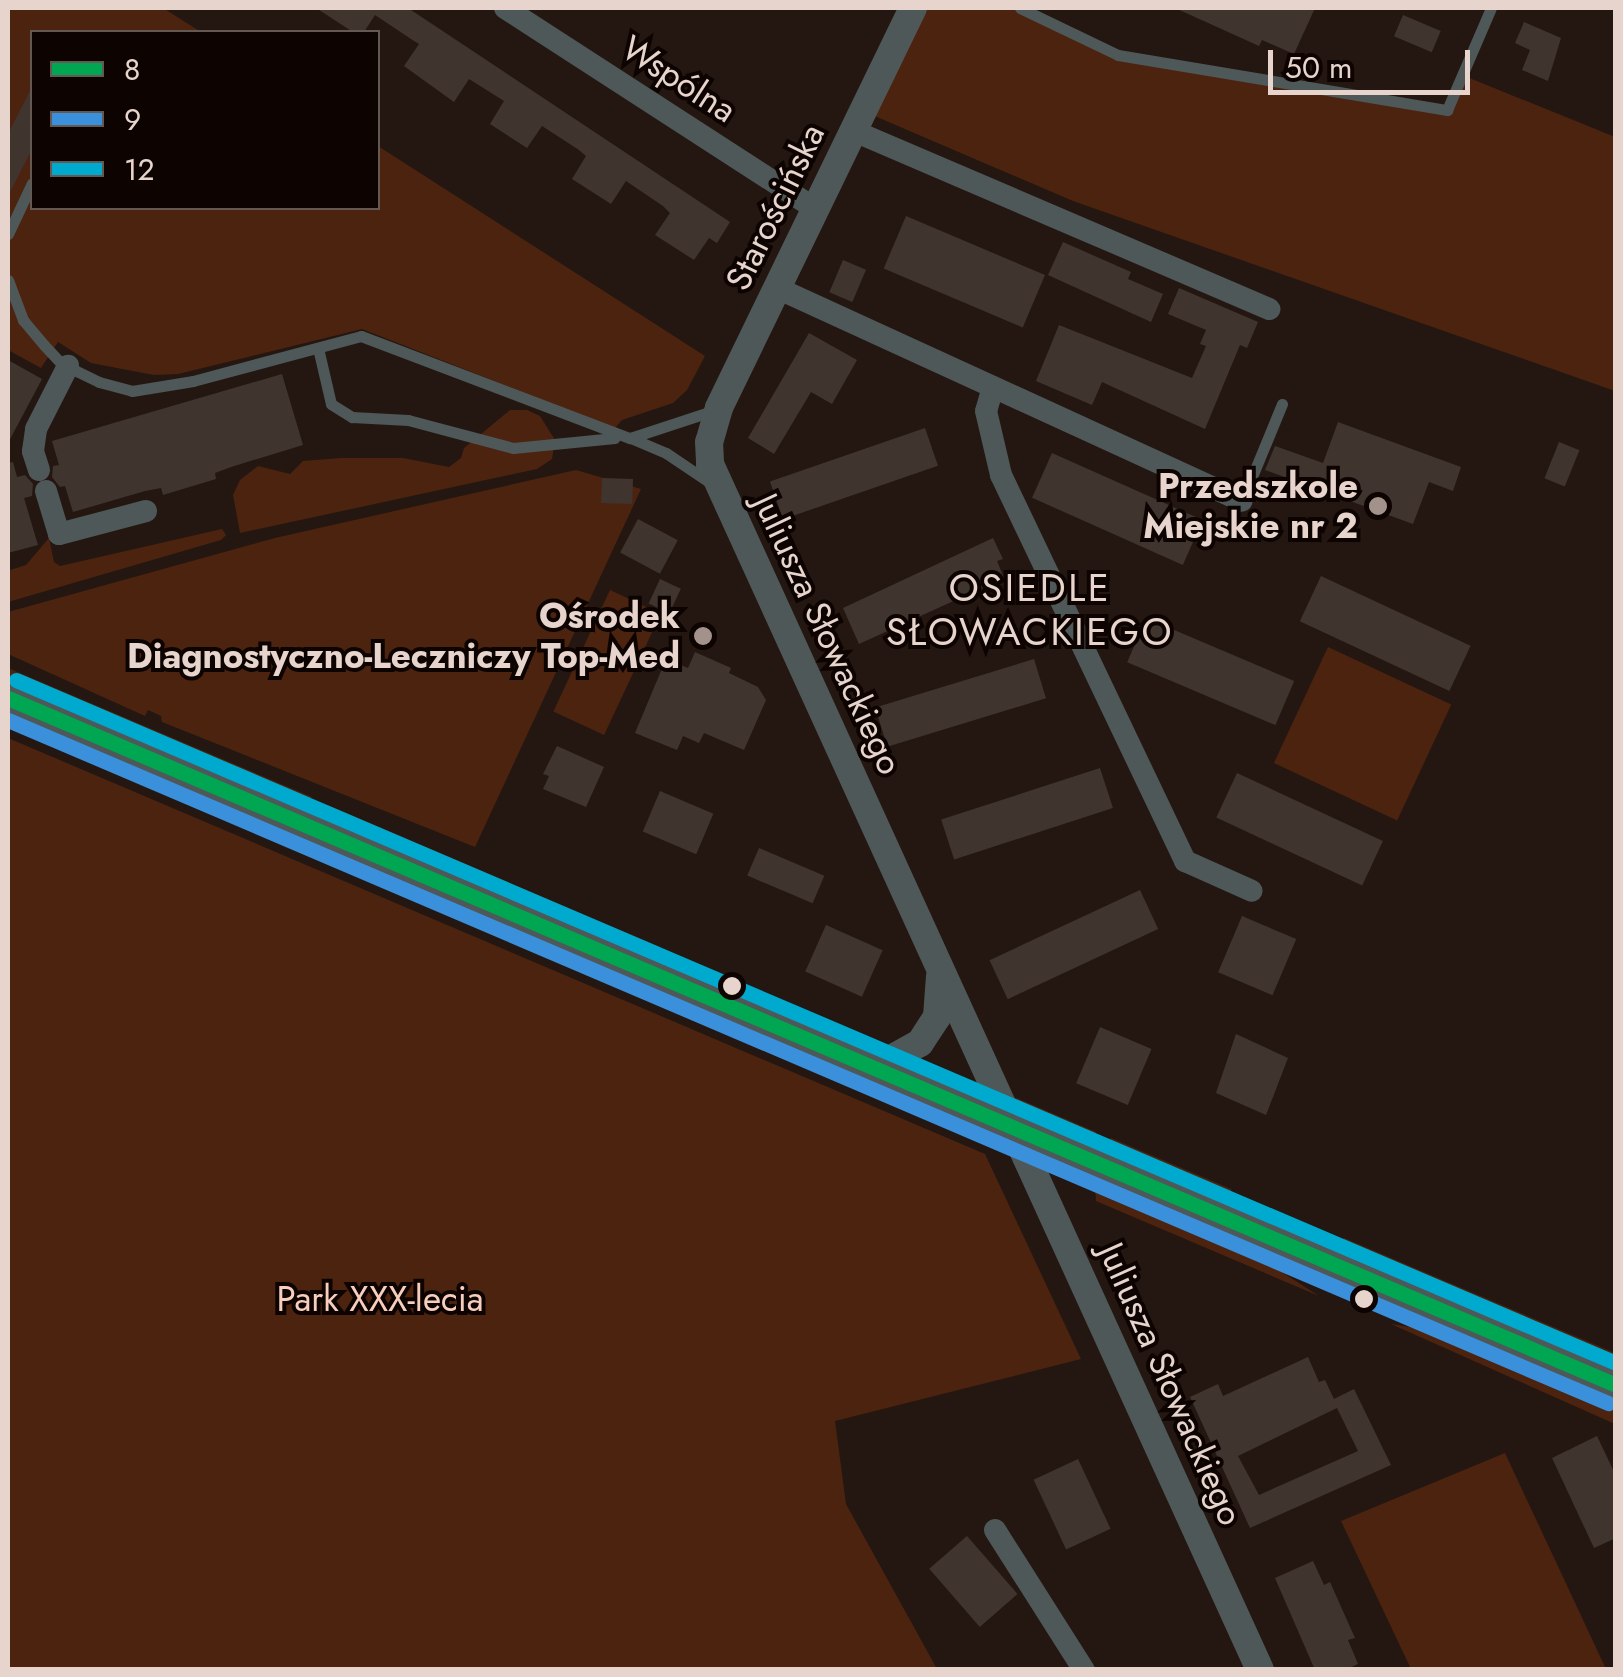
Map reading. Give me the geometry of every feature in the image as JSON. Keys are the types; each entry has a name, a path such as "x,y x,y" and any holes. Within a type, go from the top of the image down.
{"street":[{"name":"Wspólna","path":"505,8 816,209"},
{"name":"Starościńska","path":"709,442 719,408 913,8"},
{"path":"854,131 1270,309"},
{"path":"777,288 1242,501"},
{"path":"68,366 36,429 34,451 59,534 146,510"},
{"path":"993,387 986,411 1001,475 1185,860 1252,892"},
{"name":"Juliusza Słowackiego","path":"709,442 710,464 721,492 1260,1670"},
{"path":"8,698 1616,1384"},
{"name":"Juliusza Słowackiego","path":"842,1052 891,1059 920,1043 934,1024 940,1004 939,965"},
{"path":"995,1530 1084,1670"}],"lane":[{"path":"1020,8 1118,55 1447,110 1491,8"},
{"path":"8,234 30,186"},
{"path":"8,280 23,320 68,366 99,382 132,390 193,381 361,336 666,453 721,492"},
{"path":"318,348 331,404 352,418 408,420 512,448 598,437 630,438 719,408"},
{"path":"1242,501 1282,404"}],"green space":[{"path":"8,8 163,8 198,30 30,30 30,210 380,210 380,147 705,356 687,390 673,403 622,420 615,428 362,329 178,374 154,375 91,363 58,342 41,368 8,350"},
{"path":"913,8 1020,8 1118,55 1446,110 1462,75 1615,137 1615,391 1073,201 863,111"},
{"path":"510,410 527,410 540,416 555,440 552,459 537,469 240,533 233,495 240,480 258,466 290,474 303,461 403,458 449,467 461,458 464,448"},
{"path":"576,470 641,489 475,847 162,722 161,716 148,710 145,716 8,654 8,612 275,538"},
{"path":"222,529 226,535 221,540 8,602 10,570 26,565 49,538 54,562 60,566"},
{"path":"610,590 661,614 604,735 553,711"},
{"path":"1328,647 1451,704 1397,820 1274,763"},
{"path":"8,668 312,797 307,807 8,680"},
{"name":"Park XXX-lecia","path":"8,738 985,1154 1081,1359 835,1421 846,1504 937,1669 8,1669"},
{"path":"328,805 660,947 629,946 324,814"},
{"path":"761,991 860,1034 856,1043 823,1028"},
{"path":"1007,1094 1096,1132 1092,1142 1029,1114"},
{"path":"1111,1138 1232,1189 1227,1199 1107,1148"},
{"path":"1095,1184 1246,1249 1319,1296 1096,1201"},
{"path":"1344,1238 1616,1353 1609,1368 1338,1253"},
{"path":"1391,1324 1441,1332 1606,1402 1615,1408 1615,1424"},
{"path":"1505,1453 1606,1669 1411,1669 1341,1521"}],"building":[{"path":"316,8 408,8 730,222 717,243 709,238 694,260 655,235 670,213 626,181 611,204 572,179 586,156 579,150 542,126 527,148 490,124 504,101 469,79 454,102 404,66 419,44 375,15 365,30 350,30"},
{"path":"1175,8 1315,8 1294,54 1262,40 1259,46"},
{"path":"1403,15 1441,31 1432,52 1394,36"},
{"path":"1524,22 1561,38 1548,81 1522,70 1530,50 1515,43"},
{"path":"30,91 30,153 8,196 8,134"},
{"path":"906,216 1045,275 1023,327 884,268"},
{"path":"1063,242 1131,272 1128,279 1163,294 1151,322 1048,275"},
{"path":"843,260 866,270 852,302 829,292"},
{"path":"1179,288 1258,322 1247,348 1240,345 1205,429 1102,382 1092,405 1036,381 1059,325 1192,378 1206,346 1200,344 1206,330 1168,314"},
{"path":"809,333 857,360 832,404 811,392 774,454 748,438"},
{"path":"8,360 42,379 8,443"},
{"path":"282,374 303,445 231,467 215,473 216,479 163,495 161,488 145,491 73,512 65,486 60,487 52,477 53,466 59,465 52,441"},
{"path":"1338,422 1461,467 1453,491 1429,482 1413,524 1265,470 1275,446 1323,463"},
{"path":"925,428 938,466 783,519 770,481"},
{"path":"1559,442 1579,450 1565,486 1544,478"},
{"path":"1052,453 1203,520 1183,565 1032,498"},
{"path":"13,462 17,477 25,475 33,484 32,496 24,498 38,545 8,553 8,463"},
{"path":"602,478 633,479 632,504 601,503"},
{"path":"638,519 678,540 660,574 620,553"},
{"path":"993,538 1003,559 997,561 1004,578 859,644 843,608"},
{"path":"1321,576 1471,646 1449,691 1300,621"},
{"path":"660,579 681,589 669,613 649,603"},
{"path":"1146,618 1294,681 1275,725 1127,662"},
{"path":"695,652 731,668 729,673 758,687 766,700 744,750 704,733 699,743 683,736 677,750 635,733 666,659 688,668"},
{"path":"1034,659 1046,698 887,747 875,708"},
{"path":"557,746 604,767 586,807 543,789 549,776 543,774"},
{"path":"1100,768 1113,808 954,860 941,820"},
{"path":"1237,773 1383,841 1362,885 1216,817"},
{"path":"660,791 713,814 696,854 643,832"},
{"path":"759,848 824,876 813,903 747,876"},
{"path":"1140,890 1158,929 1008,999 990,960"},
{"path":"1242,916 1296,939 1272,995 1218,972"},
{"path":"826,925 883,950 862,997 805,972"},
{"path":"1100,1027 1152,1049 1128,1105 1076,1083"},
{"path":"1236,1034 1288,1058 1266,1115 1216,1093"},
{"path":"1308,1357 1319,1382 1325,1380 1334,1399 1354,1389 1391,1465 1250,1528 1190,1397 1218,1384 1223,1396","holes":["1337,1408 1358,1451 1259,1495 1238,1456"]},
{"path":"1597,1436 1616,1476 1616,1538 1594,1548 1552,1458"},
{"path":"1078,1459 1111,1529 1066,1549 1034,1480"},
{"path":"967,1536 1018,1594 980,1627 929,1569"},
{"path":"1313,1561 1324,1585 1330,1582 1355,1638 1348,1640 1358,1664 1345,1670 1315,1670 1275,1578"}],"transit line":[{"name":"12","path":"16,680 1616,1363"},
{"name":"8","path":"8,698 1616,1385"},
{"name":"9","path":"8,720 1608,1403"}],"place":[{"name":"Przedszkole Miejskie nr 2","path":"1378,506"},
{"name":"Ośrodek Diagnostyczno-Leczniczy Top-Med","path":"703,636"}],"district":[{"name":"OSIEDLE SŁOWACKIEGO","path":"1030,610"}]}
